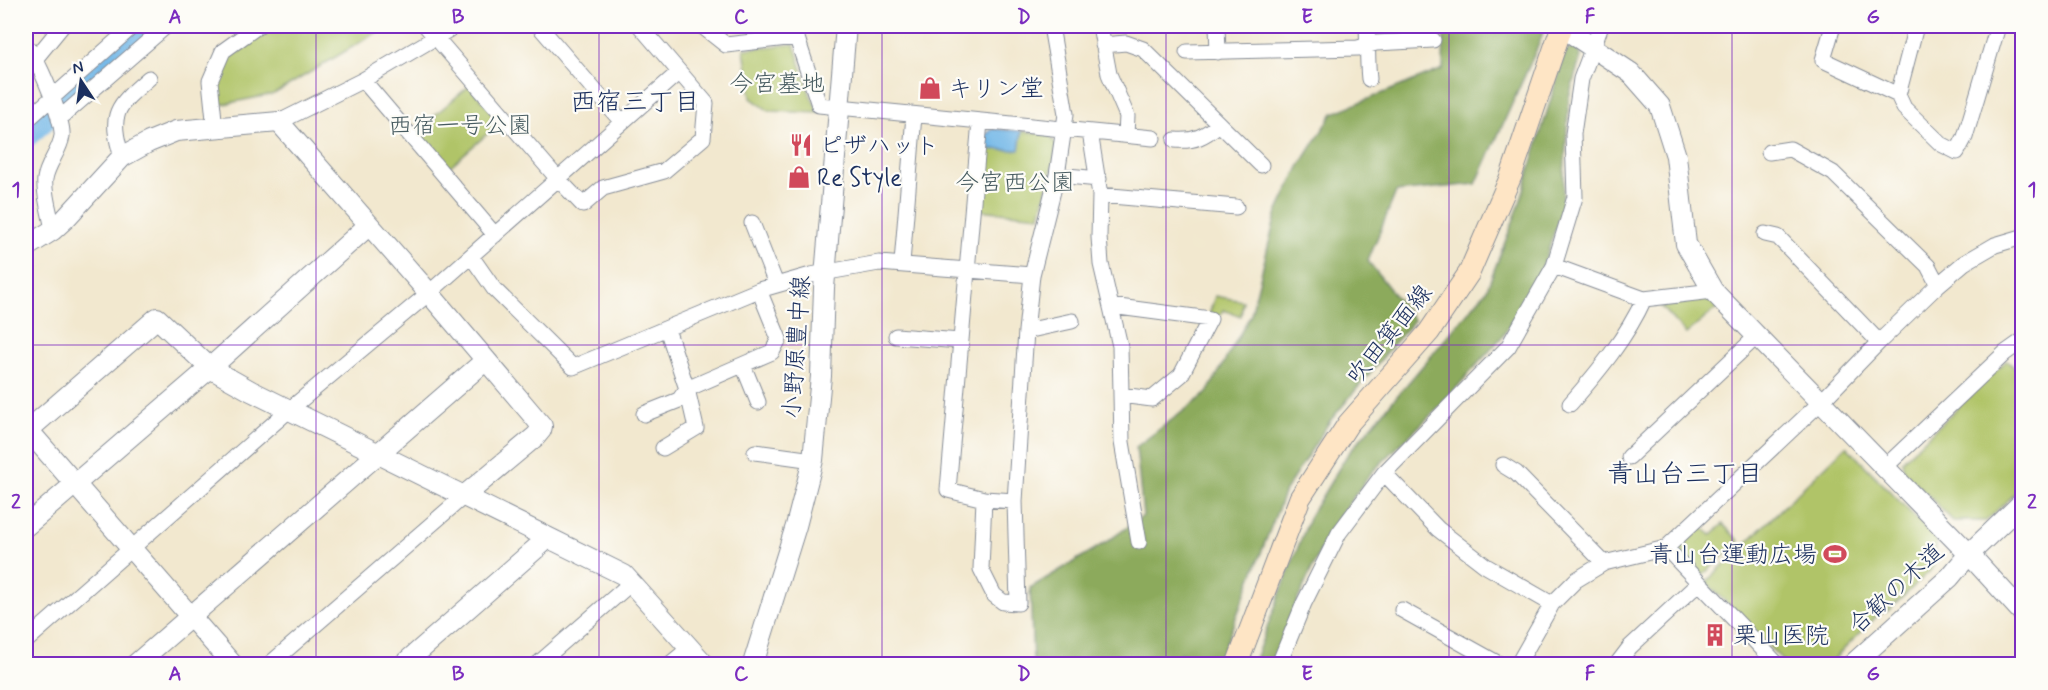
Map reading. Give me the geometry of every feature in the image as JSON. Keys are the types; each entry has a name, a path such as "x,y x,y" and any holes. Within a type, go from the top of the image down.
{"main road":[{"name":"吹田箕面線","path":"1237,664 1300,498 1348,424 1429,332 1469,273 1511,176 1562,26"}],"street":[{"path":"35,59 62,26"},
{"path":"56,109 133,26"},
{"path":"26,121 56,109 166,26"},
{"path":"215,129 210,81 223,51 258,26"},
{"path":"26,248 53,230 122,157 149,142 177,131 279,122 363,80 430,31 455,26"},
{"path":"539,26 622,122"},
{"path":"430,31 583,205 603,188 664,171 703,138 706,103 639,26"},
{"path":"705,26 726,45 794,31 819,105 1153,138"},
{"name":"小野原豊中線","path":"753,664 796,526 813,460 846,26"},
{"path":"984,499 981,569 994,595 1003,602 1018,603 1015,501 1026,331 1032,275 1057,175 1066,114 1051,26"},
{"path":"1100,26 1109,74 1126,116 1126,135"},
{"path":"1217,26 1218,52"},
{"path":"1367,26 1366,52 1369,79"},
{"path":"1562,26 1631,73 1660,106 1676,156 1686,244 1713,291 1969,554 2022,503"},
{"path":"1279,664 1304,603 1339,533 1384,472 1508,346 1554,266 1575,197 1573,134 1581,80 1601,26"},
{"path":"1833,26 1823,60 1898,95"},
{"path":"1916,26 1898,95 1904,108 1941,144 1958,152 1965,137 1998,26"},
{"path":"1187,52 1302,50 1433,40"},
{"path":"1103,45 1126,43 1143,49 1261,165"},
{"path":"26,46 35,59 56,109 62,138 45,180 53,230"},
{"path":"26,641 289,410 429,293 678,72"},
{"path":"122,157 116,136 116,113 122,102 149,78"},
{"path":"363,80 495,235"},
{"path":"902,263 914,115"},
{"path":"980,121 948,490 984,499 1015,501"},
{"path":"270,664 528,443 542,428 535,416 279,122"},
{"path":"1175,140 1187,141 1204,137 1219,124"},
{"path":"1090,132 1099,179 1101,264 1120,346 1122,442 1139,542"},
{"path":"1769,152 1790,149 1833,173 1928,266 1938,285"},
{"path":"1057,175 1099,179"},
{"path":"1100,195 1236,207"},
{"path":"752,224 776,284"},
{"path":"26,526 210,368 369,225"},
{"path":"1765,234 1778,237 1879,342"},
{"path":"1518,664 1552,604 1576,580 1604,563 1666,548 1821,402 1938,285 1964,263 1995,245 2022,237"},
{"path":"471,256 494,289 573,367 759,290 827,272 879,263 902,263 1032,275"},
{"path":"1554,266 1644,299 1713,291"},
{"path":"644,414 679,400 687,389 772,352 778,339 759,290"},
{"path":"1570,404 1587,385 1635,319 1644,299"},
{"path":"1111,306 1210,319 1181,375 1174,381 1152,399 1121,395"},
{"path":"232,664 27,431 157,318 210,368 289,410 624,575 704,664"},
{"path":"1026,331 1072,321"},
{"path":"663,448 696,428 687,389 667,329"},
{"path":"896,336 960,341"},
{"path":"1629,457 1757,336"},
{"path":"1885,467 2005,353 2022,341"},
{"path":"136,664 192,618 486,360"},
{"path":"743,364 758,402"},
{"path":"754,452 813,460"},
{"path":"1503,465 1516,473 1604,563"},
{"path":"1384,472 1438,529 1486,566 1552,604"},
{"path":"404,664 548,538"},
{"path":"1666,548 1777,664"},
{"name":"合歓の木道","path":"1853,664 1950,577 1969,554 2022,612"},
{"path":"538,664 631,583"},
{"path":"1617,664 1630,647 1699,583"},
{"path":"1402,610 1499,664"},
{"path":"674,664 690,651"}],"green space":[{"path":"260,26 375,26 379,31 274,94 214,106 210,81 223,51"},
{"path":"1444,26 1545,26 1476,184 1396,192 1368,261 1414,320 1330,421 1285,491 1218,664 1180,653 1175,664 1033,664 1030,588 1105,543 1143,516 1136,447 1207,393 1251,314 1276,215 1299,167 1333,113 1443,69"},
{"name":"今宮墓地","path":"794,44 810,94 819,113 769,111 751,98 744,49"},
{"path":"1573,48 1579,50 1581,56 1569,97 1562,209 1537,284 1502,337 1440,406 1371,473 1329,531 1272,664 1253,664 1310,516 1347,455 1486,291 1519,206 1563,58 1567,50"},
{"name":"西宿一号公園","path":"469,86 501,122 447,169 415,132"},
{"name":"今宮西公園","path":"1022,131 1049,135 1056,144 1040,216 979,210 983,149"},
{"path":"1215,296 1243,301 1241,316 1223,310 1219,317 1209,315"},
{"path":"1705,298 1720,306 1686,334 1661,307"},
{"path":"2007,360 2022,376 2022,486 1986,521 1953,521 1904,471 1902,461"},
{"name":"青山台運動広場","path":"1846,446 1937,540 1933,568 1888,611 1879,614 1829,664 1786,664 1706,582"},
{"path":"1723,524 1739,541 1701,577 1678,552 1679,543 1696,528 1703,528 1711,535"}],"water":[{"path":"993,129 1022,131 1019,150 983,149 984,136"}],"waterway":[{"path":"26,137 153,26"},
{"path":"44,117 48,118"}],"place":[{"name":"キリン堂","path":"930,88"},
{"name":"ピザハット","path":"801,145"},
{"name":"Re Style","path":"799,177"},
{"name":"青山台運動広場","path":"1835,554"},
{"name":"栗山医院","path":"1715,635"}],"district":[{"name":"西宿三丁目","path":"635,101"},
{"name":"青山台三丁目","path":"1685,473"}]}
